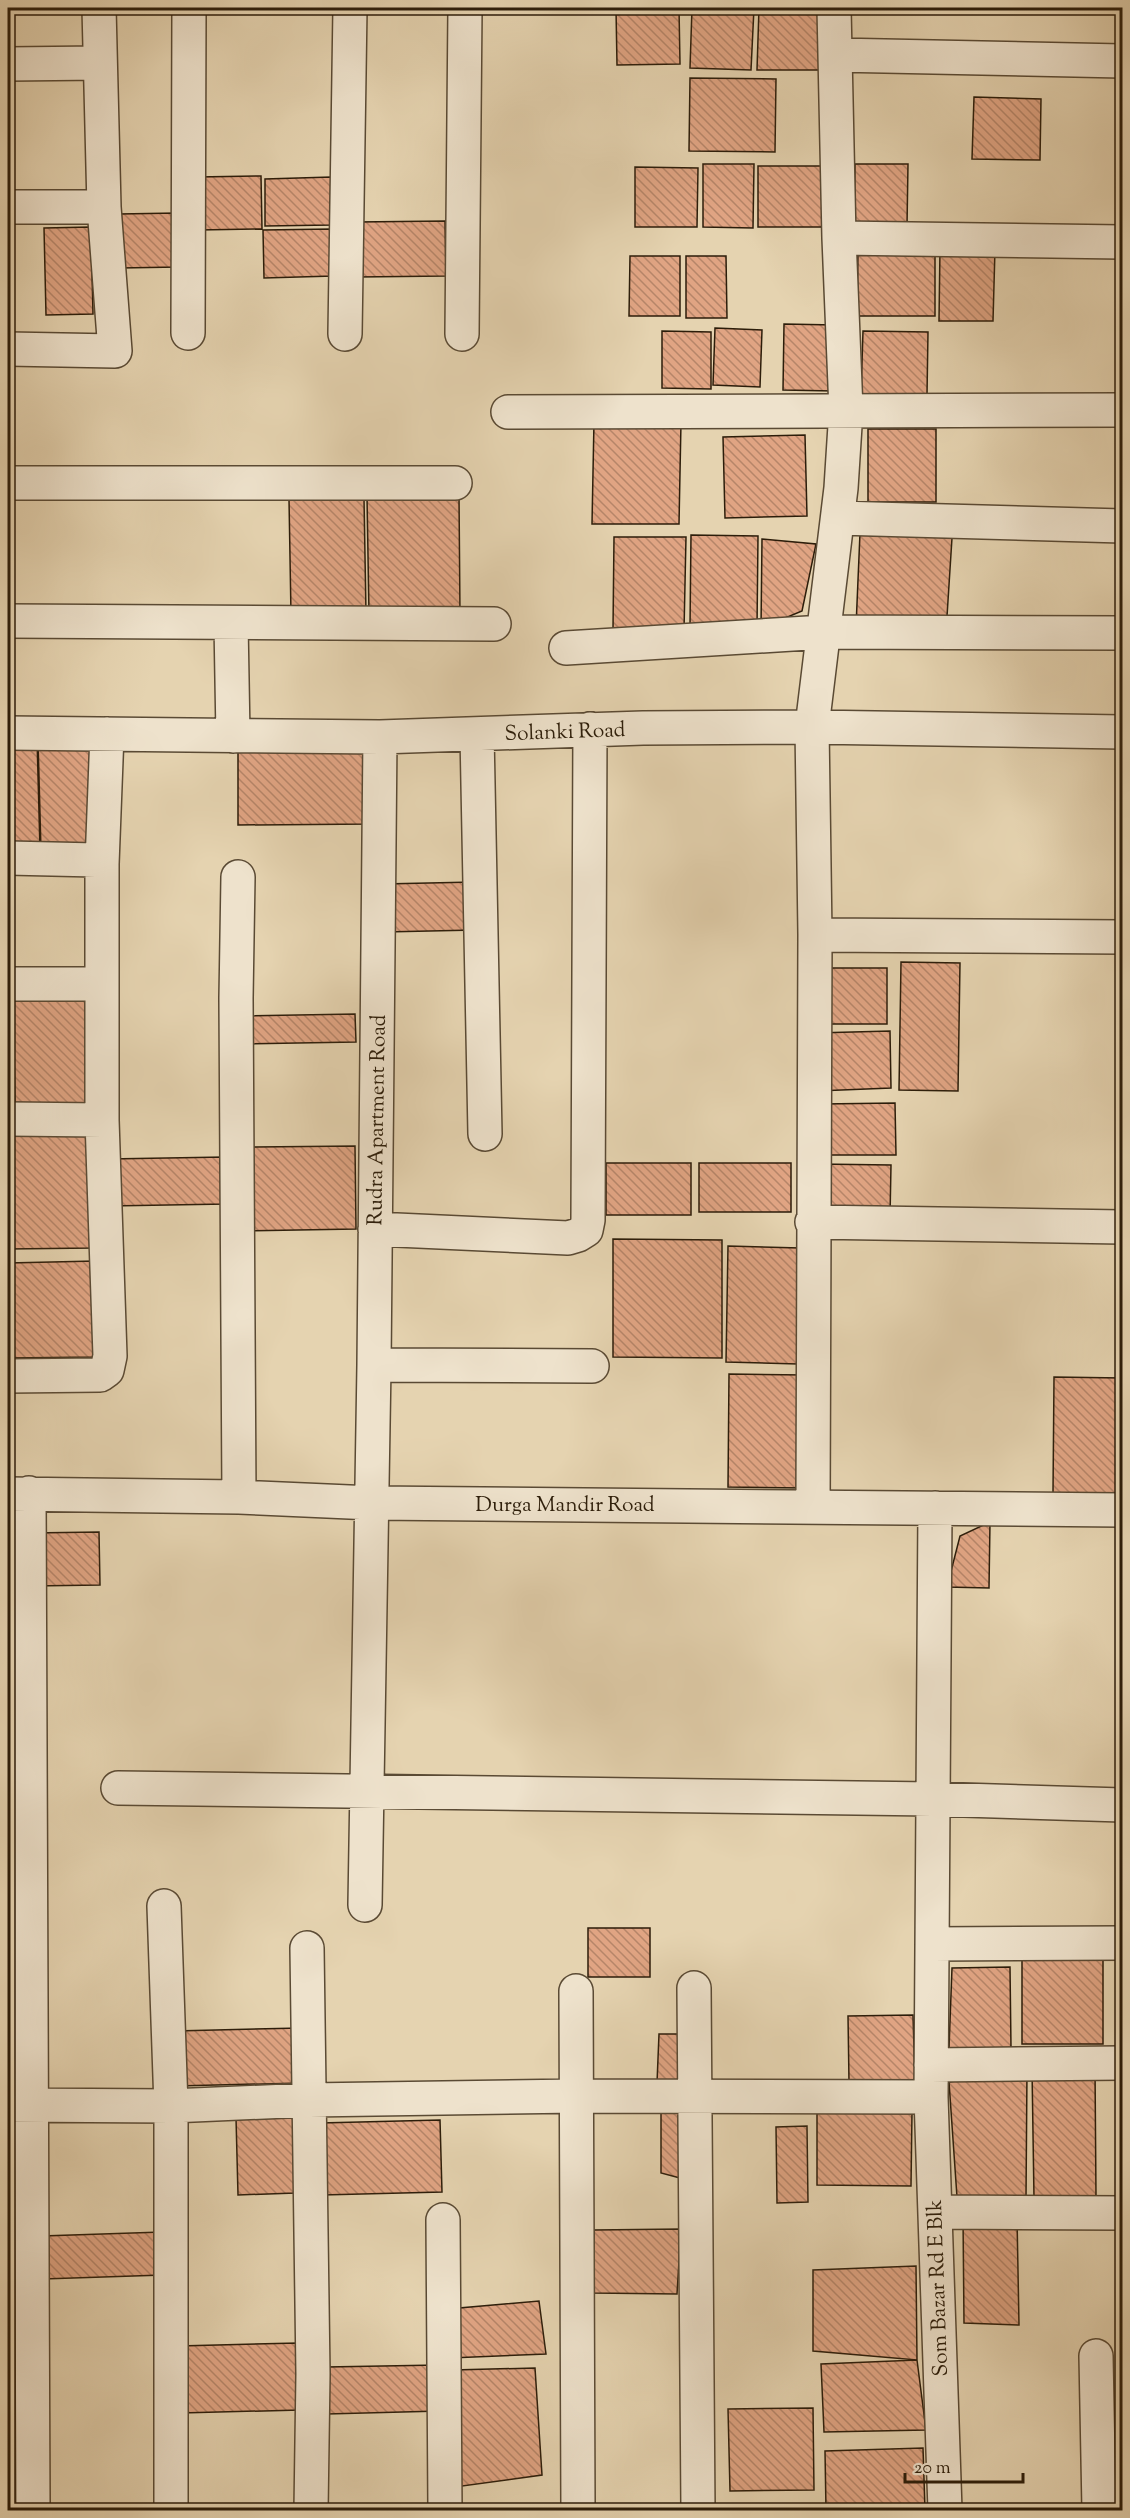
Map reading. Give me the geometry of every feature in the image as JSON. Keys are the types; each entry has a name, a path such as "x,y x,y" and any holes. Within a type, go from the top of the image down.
{"street":[{"path":"8,349 115,351 104,207 99,8"},
{"path":"188,333 189,8"},
{"path":"345,334 350,8"},
{"path":"462,334 465,8"},
{"path":"813,1506 812,1222 815,935 812,727 838,518 846,410 839,238 834,8"},
{"path":"836,56 1122,61"},
{"path":"8,64 100,63"},
{"path":"8,207 104,207"},
{"path":"839,238 1122,242"},
{"path":"508,412 1122,410"},
{"path":"8,483 455,483"},
{"path":"838,518 1122,526"},
{"path":"8,621 494,624"},
{"path":"231,623 233,736"},
{"path":"566,648 824,632 1122,633"},
{"name":"Solanki Road","path":"8,733 380,737 590,729 812,727 1122,732"},
{"path":"375,1229 568,1238 586,1230 588,1220 590,729"},
{"path":"8,1376 100,1376 107,1370 110,1356 102,1120 102,864 107,734"},
{"path":"477,734 485,1134"},
{"name":"Rudra Apartment Road","path":"365,1905 374,1365 380,737"},
{"path":"8,858 96,860 102,864"},
{"path":"238,877 236,1010 239,1497"},
{"path":"815,935 1122,937"},
{"path":"8,984 102,984"},
{"path":"8,1119 102,1120"},
{"path":"812,1222 1122,1227"},
{"path":"374,1365 592,1366"},
{"path":"18,1494 19,2105 33,2511"},
{"name":"Durga Mandir Road","path":"18,1494 239,1497 372,1503 1122,1510"},
{"name":"Som Bazar Rd E Blk","path":"935,1508 931,2097 945,2511"},
{"path":"118,1788 932,1799 1122,1805"},
{"path":"164,1906 171,2106 171,2511"},
{"path":"932,1944 1122,1943"},
{"path":"307,1948 313,2374 311,2511"},
{"path":"694,1988 698,2511"},
{"path":"576,1991 578,2511"},
{"path":"932,2065 1122,2063"},
{"path":"19,2105 171,2106 309,2100 577,2096 931,2097"},
{"path":"935,2212 1122,2213"},
{"path":"443,2220 445,2511"},
{"path":"1096,2356 1099,2511"}],"building":[{"path":"679,8 680,64 617,65 616,9"},
{"path":"692,8 754,8 751,70 690,68"},
{"path":"759,8 822,8 823,70 757,70"},
{"path":"690,78 776,79 775,152 689,151"},
{"path":"974,97 1041,99 1040,160 972,159"},
{"path":"703,164 754,164 753,228 703,227"},
{"path":"855,164 908,164 907,226 854,225"},
{"path":"758,166 836,166 835,227 758,227"},
{"path":"635,167 698,168 697,227 635,227"},
{"path":"261,176 262,229 198,230 197,177"},
{"path":"331,177 331,225 265,226 265,179"},
{"path":"177,213 178,267 120,268 119,214"},
{"path":"445,221 446,276 357,277 356,222"},
{"path":"91,227 93,314 46,315 44,228"},
{"path":"332,229 333,276 264,278 263,230"},
{"path":"940,248 995,249 993,321 939,321"},
{"path":"858,251 935,251 935,316 857,316"},
{"path":"630,256 680,256 680,316 629,316"},
{"path":"686,256 726,256 727,318 686,318"},
{"path":"784,324 835,325 834,391 783,390"},
{"path":"715,328 762,330 760,387 713,385"},
{"path":"662,331 711,332 711,389 662,388"},
{"path":"863,331 928,332 927,395 861,394"},
{"path":"594,421 681,422 679,524 592,524"},
{"path":"868,429 936,429 936,502 868,502"},
{"path":"805,435 807,516 725,518 723,437"},
{"path":"459,495 460,614 369,615 367,496"},
{"path":"364,498 366,614 291,615 289,499"},
{"path":"860,533 952,538 946,632 856,627"},
{"path":"691,535 758,536 757,628 690,627"},
{"path":"614,537 686,537 684,631 613,630"},
{"path":"762,539 816,544 802,611 761,628"},
{"path":"37,738 40,849 8,849 8,739"},
{"path":"93,739 95,850 41,851 38,741"},
{"path":"238,752 371,752 371,824 238,825"},
{"path":"474,882 475,930 384,932 383,884"},
{"path":"901,962 960,963 958,1091 899,1090"},
{"path":"817,968 887,968 887,1024 818,1024"},
{"path":"89,990 91,1105 15,1107 13,992"},
{"path":"355,1014 356,1042 239,1044 239,1016"},
{"path":"890,1031 891,1088 817,1091 815,1033"},
{"path":"895,1103 896,1155 822,1155 822,1104"},
{"path":"90,1134 92,1248 8,1249 8,1135"},
{"path":"355,1146 356,1229 243,1231 242,1147"},
{"path":"225,1157 226,1204 109,1206 108,1159"},
{"path":"606,1163 691,1163 691,1215 606,1215"},
{"path":"699,1163 791,1163 791,1212 699,1212"},
{"path":"817,1164 891,1165 890,1217 816,1216"},
{"path":"613,1239 722,1240 722,1358 613,1357"},
{"path":"728,1246 800,1248 798,1364 726,1362"},
{"path":"95,1261 96,1357 8,1358 8,1263"},
{"path":"729,1374 805,1375 804,1488 728,1487"},
{"path":"1054,1377 1122,1378 1122,1494 1053,1493"},
{"path":"990,1522 989,1588 947,1587 960,1536"},
{"path":"99,1532 100,1585 31,1586 30,1533"},
{"path":"588,1928 650,1928 650,1977 588,1977"},
{"path":"1022,1959 1103,1959 1103,2044 1022,2044"},
{"path":"1010,1967 1011,2048 949,2048 952,1968"},
{"path":"913,2015 915,2080 849,2082 848,2016"},
{"path":"301,2028 302,2083 176,2086 175,2031"},
{"path":"659,2034 681,2034 681,2084 657,2083"},
{"path":"1095,2068 1096,2197 1034,2198 1032,2069"},
{"path":"1027,2070 1026,2198 957,2197 949,2082"},
{"path":"817,2111 912,2113 911,2186 817,2185"},
{"path":"661,2112 682,2112 680,2178 661,2173"},
{"path":"293,2116 295,2193 238,2195 236,2118"},
{"path":"440,2120 442,2192 322,2195 320,2123"},
{"path":"807,2126 808,2202 777,2203 776,2127"},
{"path":"8,2129 19,2129 21,2249 8,2249"},
{"path":"963,2217 1017,2217 1019,2325 964,2323"},
{"path":"681,2229 677,2294 593,2293 594,2230"},
{"path":"162,2232 163,2275 43,2279 42,2236"},
{"path":"916,2266 917,2360 813,2351 813,2270"},
{"path":"539,2301 546,2354 450,2358 448,2309"},
{"path":"298,2343 300,2410 181,2413 179,2346"},
{"path":"917,2360 926,2430 824,2432 821,2364"},
{"path":"439,2365 440,2411 327,2414 326,2367"},
{"path":"535,2368 542,2475 455,2487 453,2370"},
{"path":"813,2408 814,2490 730,2491 728,2409"},
{"path":"923,2448 925,2510 826,2510 825,2451"}]}
